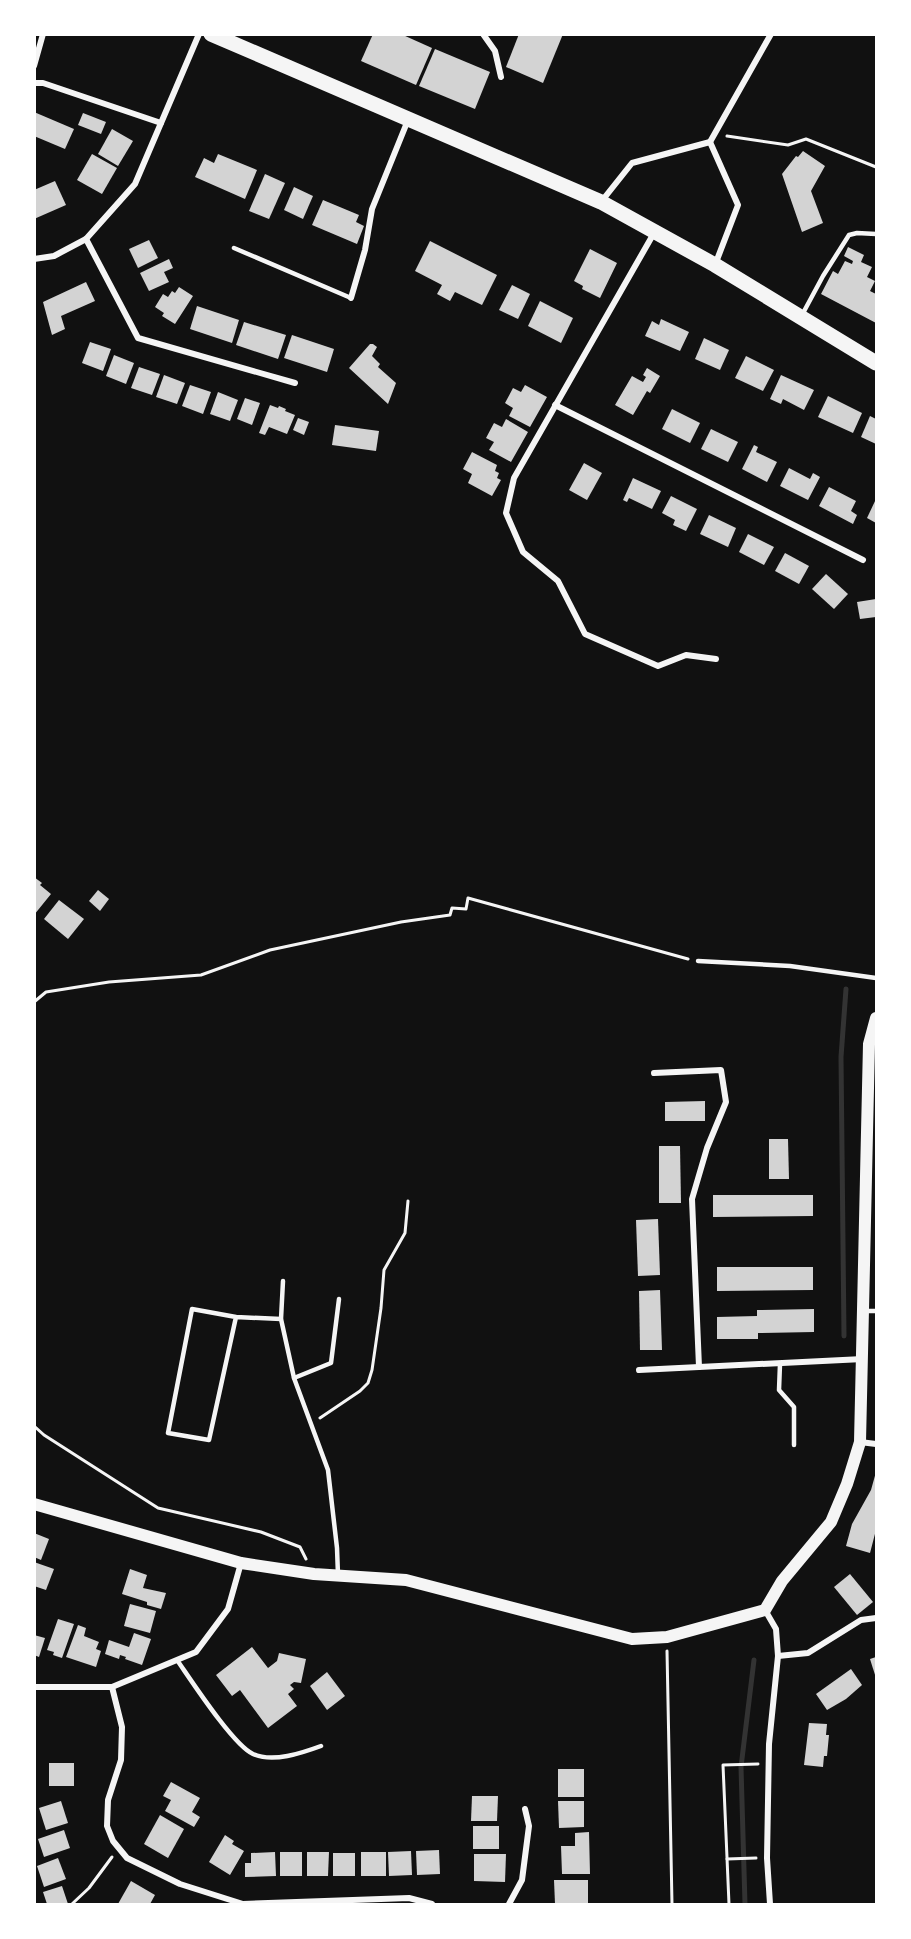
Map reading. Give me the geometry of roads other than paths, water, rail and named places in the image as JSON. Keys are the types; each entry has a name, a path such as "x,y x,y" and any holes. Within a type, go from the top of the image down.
{"main road":[{"path":"211,34 601,202 716,265 876,363"},
{"path":"34,1504 241,1563 314,1574 406,1580 632,1639 667,1637 765,1610 782,1581 831,1522 847,1484 860,1442 863,1359 870,1311 869,1044 876,1018"}],"street":[{"path":"34,66 43,34"},
{"path":"34,259 54,256 86,240 135,184 199,34"},
{"path":"483,34 495,51 501,77"},
{"path":"601,202 632,163 712,138 771,34"},
{"path":"34,83 43,83 161,123"},
{"path":"351,298 365,250 372,209 408,119"},
{"path":"712,138 738,206 716,265"},
{"path":"654,232 514,478 506,513 523,552 558,581 585,634 658,666 686,655 716,659"},
{"path":"86,240 138,338 295,383"},
{"path":"555,405 863,560"},
{"path":"654,1073 721,1070 726,1102 707,1148 692,1199 699,1368"},
{"path":"639,1370 863,1359"},
{"path":"860,1442 876,1444"},
{"path":"34,1687 112,1687 196,1652 228,1609 241,1563"},
{"path":"765,1610 776,1629 778,1656 769,1744 767,1858 770,1905"},
{"path":"778,1656 808,1653 861,1620 876,1618"},
{"path":"112,1687 122,1727 121,1760 108,1800 107,1826 113,1841 126,1858 180,1884 243,1904 361,1902 410,1898 432,1905"},
{"path":"509,1905 522,1880 529,1826 525,1809"}],"lane":[{"path":"801,317 849,235 876,234"},
{"path":"234,249 351,298"},
{"path":"698,961 790,966 876,978"},
{"path":"283,1281 281,1319 294,1378 328,1470 338,1548 338,1575"},
{"path":"294,1378 331,1363 339,1299"},
{"path":"236,1317 209,1440 168,1433 192,1309 236,1317 281,1319"},
{"path":"780,1364 779,1390 794,1407 794,1444"},
{"path":"177,1660 218,1717 252,1754 295,1756 321,1746"}],"waterway":[{"path":"844,1336 841,1057 846,989"},
{"path":"745,1904 741,1767 754,1660"}]}
